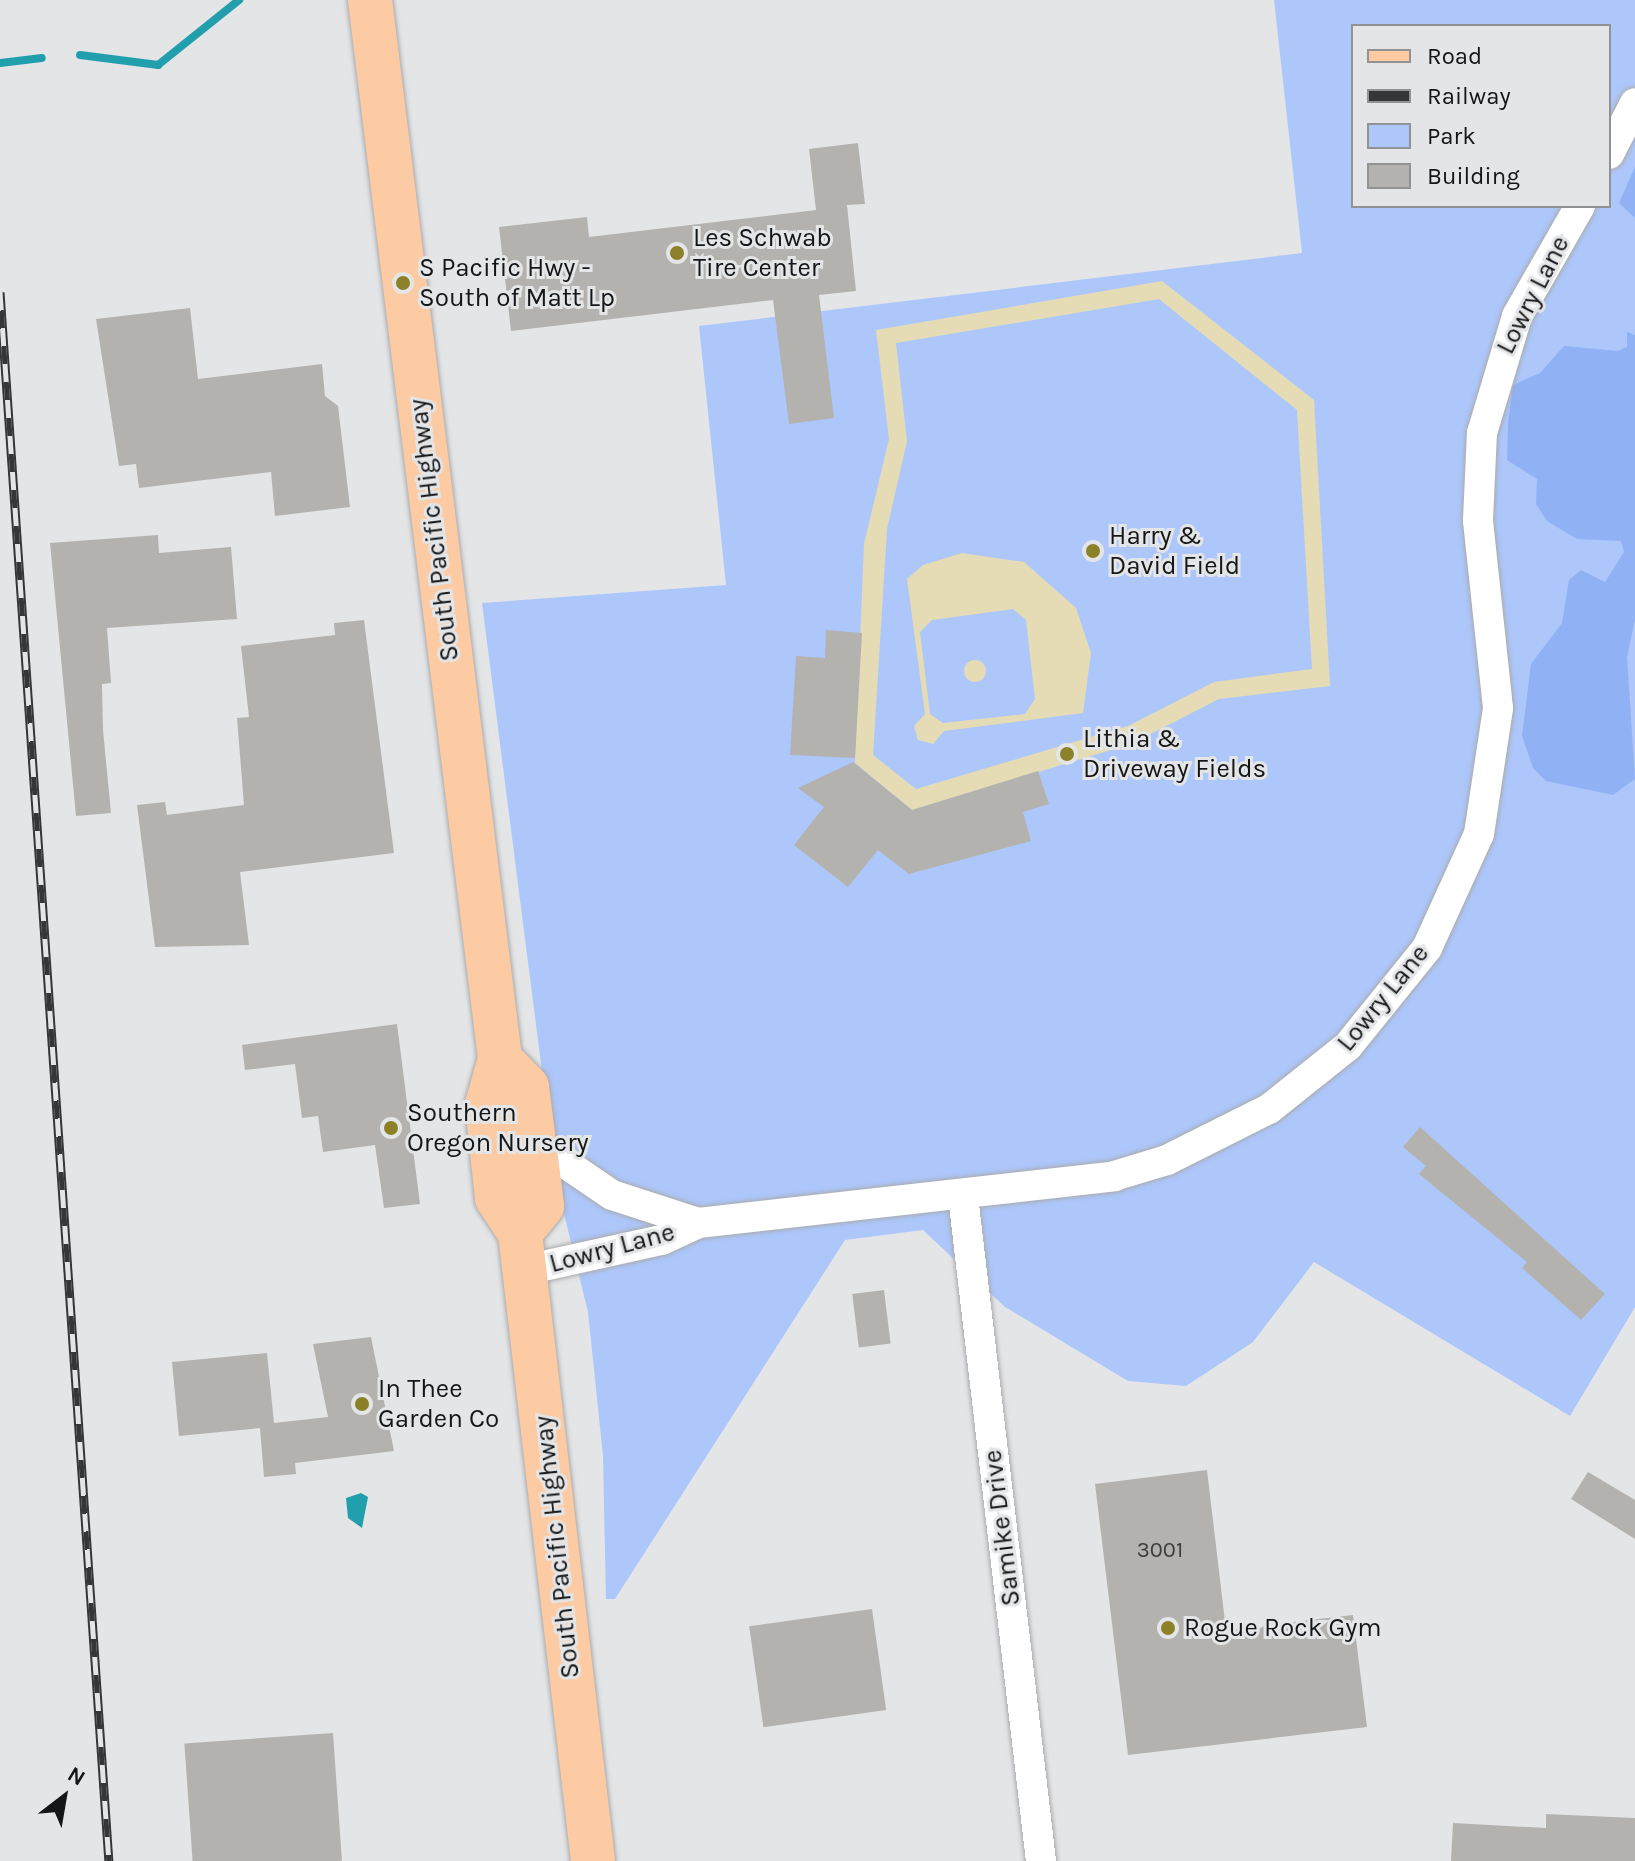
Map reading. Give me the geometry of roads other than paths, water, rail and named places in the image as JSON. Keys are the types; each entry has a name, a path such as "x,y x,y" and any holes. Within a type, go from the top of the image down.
{"main road":[{"name":"South Pacific Highway","path":"370,0 500,1059 487,1105 497,1198 523,1251 593,1861"},
{"path":"500,1059 527,1087 542,1206 523,1251"}],"street":[{"path":"1611,150 1635,103"},
{"name":"Lowry Lane","path":"523,1251 662,1240 698,1223 963,1196 1114,1176 1167,1160 1258,1116 1348,1046 1427,948 1479,834 1493,753 1497,672 1478,520 1482,433 1517,316 1579,208"},
{"name":"Lowry Lane","path":"534,1142 612,1195 698,1223"},
{"name":"Samike Drive","path":"963,1196 1041,1861"}],"waterway":[{"path":"80,55 158,65 239,0"},
{"path":"0,63 42,58"}],"railway":[{"path":"0,292 109,1861"}],"place":[{"name":"Les Schwab Tire Center","path":"677,253"},
{"name":"S Pacific Hwy - South of Matt Lp","path":"403,283"},
{"name":"Harry & David Field","path":"1093,551"},
{"name":"Lithia & Driveway Fields","path":"1067,754"},
{"name":"Southern Oregon Nursery","path":"391,1128"},
{"name":"In Thee Garden Co","path":"362,1404"},
{"name":"Rogue Rock Gym","path":"1168,1628"}]}
